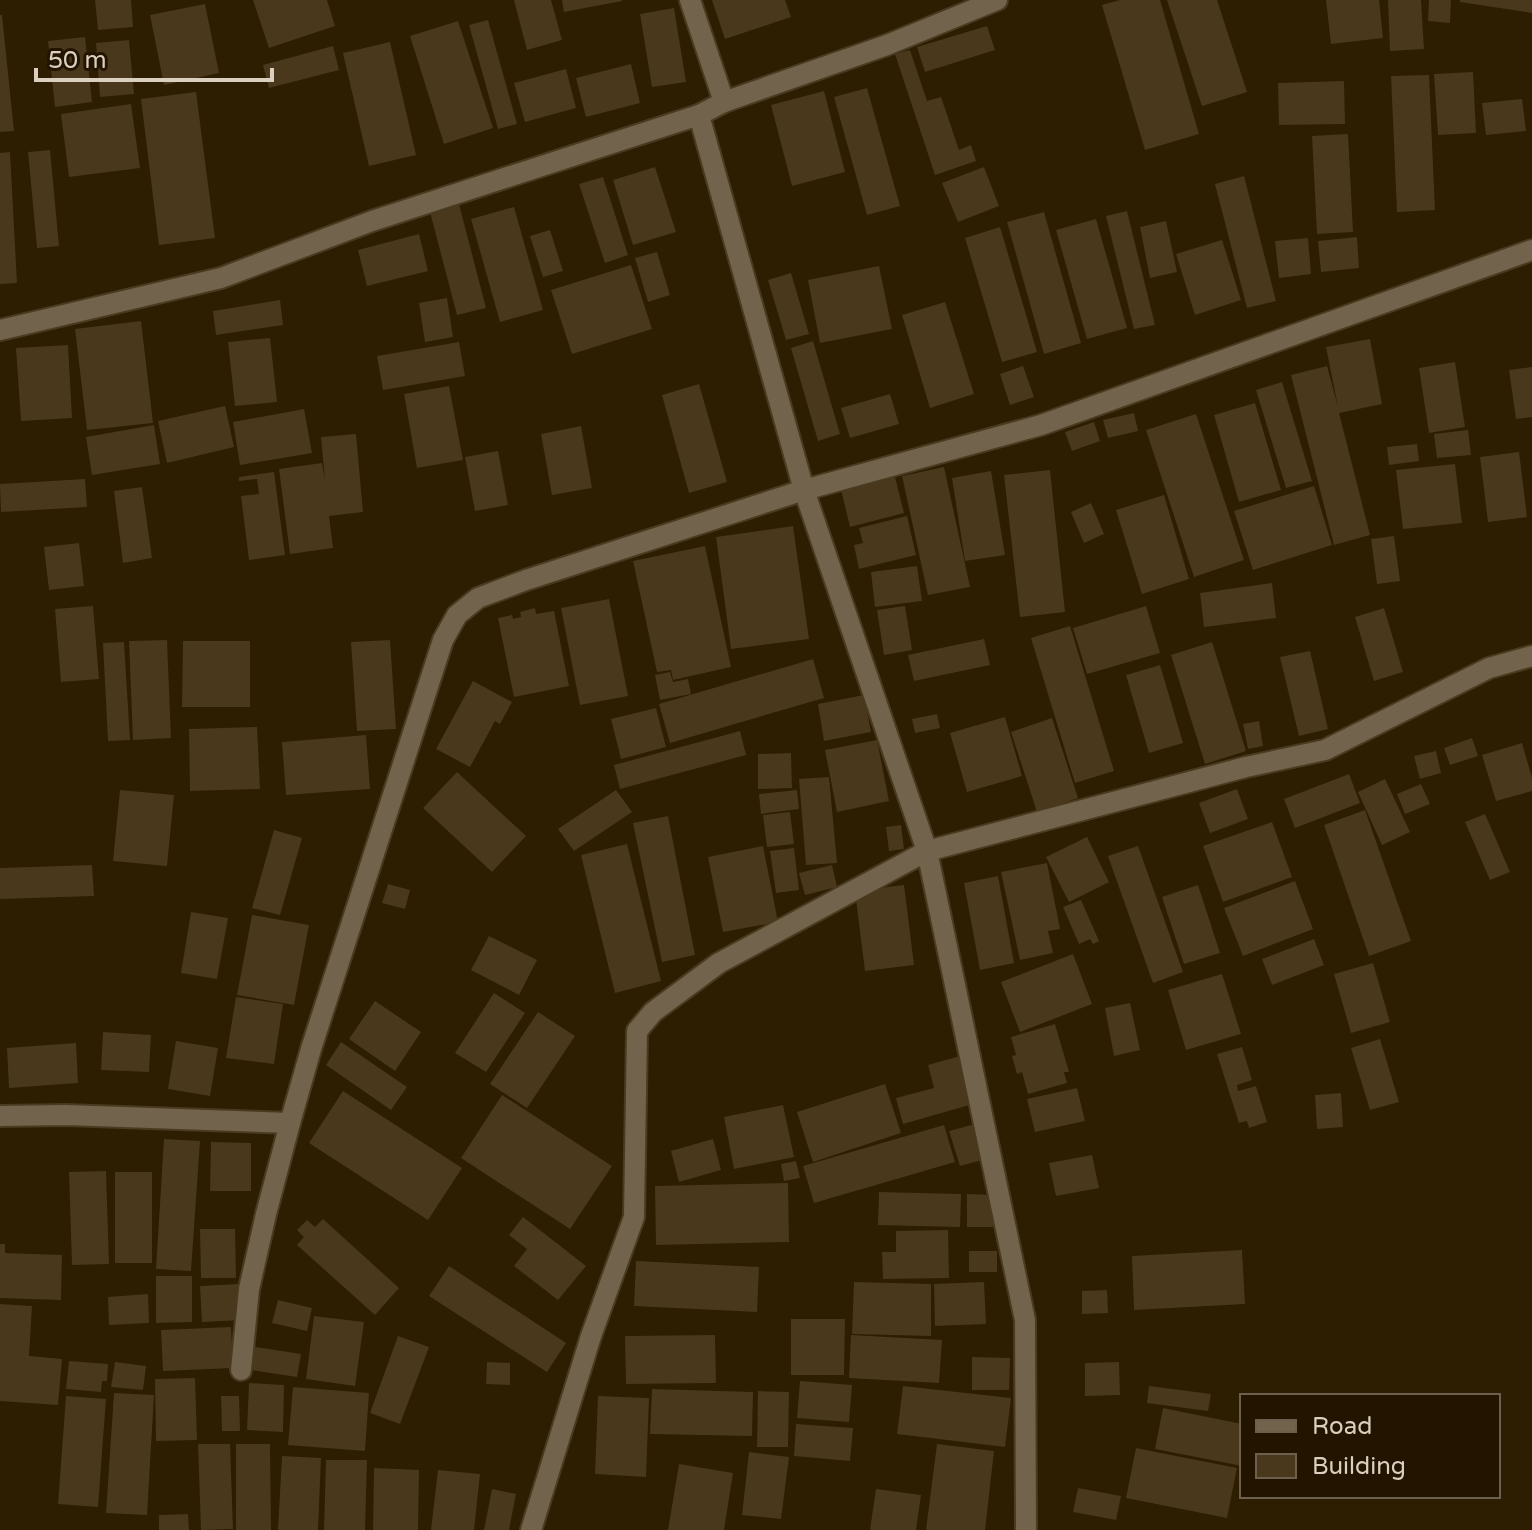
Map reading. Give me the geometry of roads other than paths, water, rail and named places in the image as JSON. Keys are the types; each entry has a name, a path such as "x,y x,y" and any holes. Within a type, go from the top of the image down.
{"street":[{"path":"690,0 724,102"},
{"path":"0,330 221,278 372,221 699,115 724,102 887,45 997,0"},
{"path":"699,115 804,490 927,851 1025,1320 1026,1530"},
{"path":"241,1370 249,1289 290,1123 320,1020 443,640 457,615 478,598 526,580 804,490 1041,425 1532,250"},
{"path":"531,1530 591,1336 634,1217 637,1031 653,1012 719,963 927,851 1246,767 1325,750 1489,668 1532,656"},
{"path":"0,1116 66,1115 290,1123"}]}
